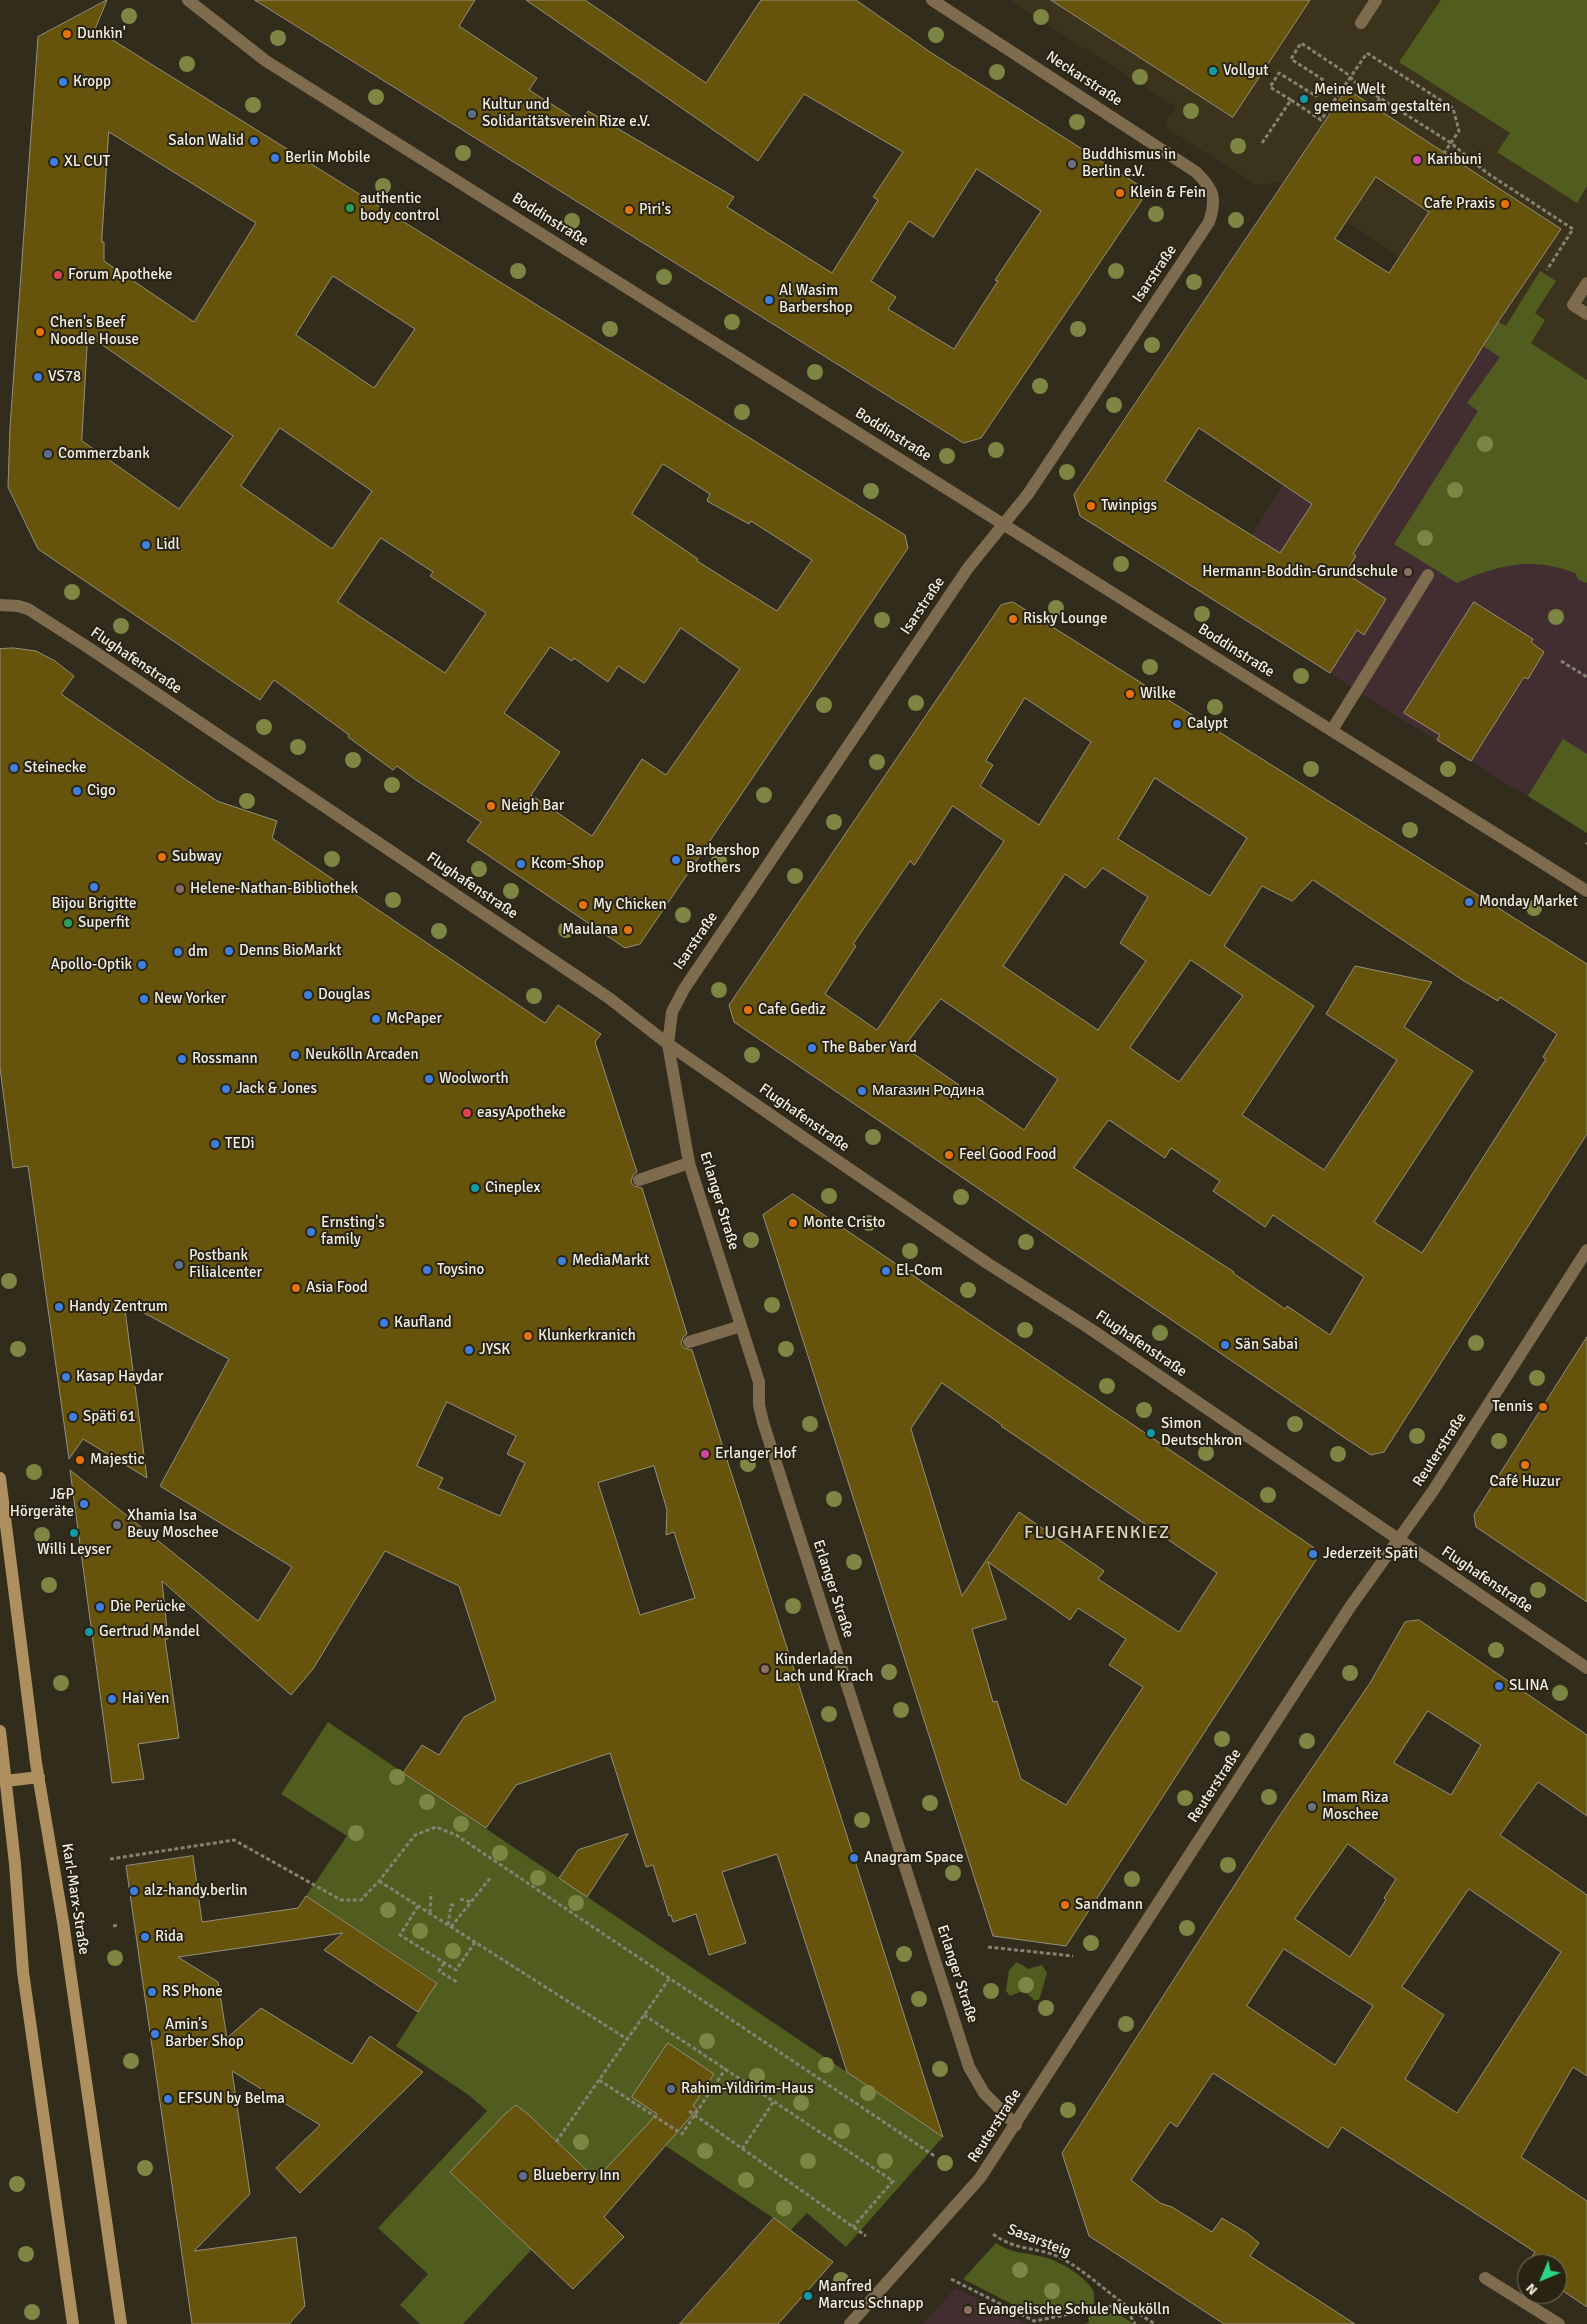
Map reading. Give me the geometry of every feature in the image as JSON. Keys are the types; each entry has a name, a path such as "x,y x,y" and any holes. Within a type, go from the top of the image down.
{"main road":[{"name":"Karl-Marx-Straße","path":"0,1478 38,1777 63,1922 121,2324"},
{"path":"0,1731 3,1781 23,1972 73,2324"},
{"path":"3,1781 38,1777"}],"street":[{"name":"Boddinstraße","path":"188,0 266,61 1587,891"},
{"name":"Neckarstraße","path":"932,0 1184,164 1204,180 1212,192"},
{"path":"1361,23 1376,0"},
{"name":"Isarstraße","path":"668,1044 672,1012 684,989 968,568 1028,494 1209,222 1215,206 1212,192"},
{"path":"1587,283 1573,305 1587,314"},
{"path":"1332,730 1428,575"},
{"name":"Flughafenstraße","path":"0,605 18,606 40,615 608,998 668,1044 979,1257 1083,1324 1587,1668"},
{"name":"Erlanger Straße","path":"668,1044 689,1163 759,1382 759,1405 763,1422 969,2066 984,2093 1016,2125"},
{"path":"639,1180 689,1163"},
{"name":"Reuterstraße","path":"850,2324 980,2178 1350,1607 1433,1491 1587,1250"},
{"path":"690,1342 740,1326"},
{"path":"1485,2278 1559,2324"}],"path":[{"path":"1444,153 1451,143 1459,131 1453,108 1367,53 1350,77 1321,120 1270,87 1279,73 1316,96 1325,81 1291,59 1301,43 1346,72 1350,77 1380,98 1451,143 1487,173 1573,229 1547,270"},
{"path":"1374,107 1380,98"},
{"path":"1262,143 1291,100"},
{"path":"1561,661 1587,677"},
{"path":"110,1859 234,1840 341,1900 361,1900 379,1881 415,1835 436,1827 456,1835 936,2157"},
{"path":"450,1926 490,1877"},
{"path":"379,1881 627,2039"},
{"path":"430,1913 431,1893"},
{"path":"460,1899 471,1902"},
{"path":"450,1926 451,1905 456,1905"},
{"path":"418,1906 400,1935 444,1963 456,1970 475,1942"},
{"path":"113,1926 120,1925"},
{"path":"988,1947 1073,1956"},
{"path":"444,1963 439,1971 456,1982"},
{"path":"556,2142 669,1978"},
{"path":"644,2015 893,2181 853,2227"},
{"path":"599,2080 682,2134 726,2068"},
{"path":"742,2148 774,2101"},
{"path":"689,2111 866,2236"},
{"name":"Sasarsteig","path":"993,2234 1014,2246 1049,2253 1062,2259 1155,2324"},
{"path":"951,2279 1034,2321 1124,2304 1135,2324"}],"shaded area":[{"path":"1009,0 1587,0 1587,380 1285,182 1255,185 1164,126 1176,107"},
{"name":"Hermann-Boddin-Grundschule","path":"1419,269 1587,380 1587,833 1400,718 1212,598"},
{"name":"Evangelische Schule Neukölln","path":"956,2288 1027,2324 923,2324"}],"green space":[{"path":"1441,0 1587,0 1587,186 1577,203 1497,152 1510,133 1399,62"},
{"path":"1540,271 1556,281 1535,313 1545,320 1531,343 1587,380 1587,583 1579,580 1575,573 1544,565 1530,564 1501,567 1457,583 1394,544 1478,411 1467,403 1500,357 1483,346 1498,322 1506,326"},
{"path":"1563,739 1587,754 1587,833 1528,796"},
{"path":"328,1722 943,2137 846,2247 807,2213 791,2230 642,2130 596,2179 516,2108 511,2108 450,2172 532,2249 463,2324 420,2324 400,2305 428,2274 378,2228 487,2111 470,2096 396,2046 437,1982 306,1896 347,1836 281,1794"},
{"path":"1017,1962 1028,1969 1042,1965 1047,1973 1039,2000 1034,2000 1028,1994 1020,1992 1010,1996 1006,1991 1009,1970"},
{"path":"996,2243 1015,2251 1047,2258 1067,2267 1090,2286 1094,2292 1094,2304 1035,2316 963,2279"},
{"path":"1110,2313 1120,2315 1134,2324 1084,2324 1089,2323 1088,2317"}],"building":[{"path":"107,0 95,29 905,535 908,548 640,944 625,948 467,841 481,822 397,766 393,770 274,680 260,700 38,549 8,487 10,427 38,37","holes":["109,132 256,223 194,322 104,261 104,242 102,242","333,276 415,329 374,388 296,335","88,335 233,436 179,509 82,441","280,428 372,491 332,549 241,486","663,464 710,494 707,501 749,524 751,521 812,560 777,611 697,561 698,559 632,514","381,538 433,572 430,576 486,613 445,673 338,602","681,628 740,669 666,775 642,759 592,836 531,795 560,752 504,713 550,647 572,661 574,658 608,682 618,666 644,683"]},
{"path":"255,0 475,0 459,26 537,78 529,90 580,122 588,111 734,197 727,207 832,273 878,200 873,197 903,152 804,94 758,161 526,0 585,0 706,83 761,0 856,0 930,52 1140,186 1142,200 981,438 964,443","holes":["977,169 1041,211 995,280 998,281 954,349 888,309 896,297 871,281 909,221 933,237"]},
{"name":"Vollgut","path":"1051,0 1310,0 1233,117"},
{"path":"1347,89 1561,229 1498,322 1353,554 1356,556 1345,573 1386,599 1364,635 1357,630 1330,673 1080,516 1074,495","holes":["1376,177 1429,212 1389,273 1335,239","1199,428 1312,504 1280,553 1165,481"]},
{"path":"1013,602 1587,964 1587,1134 1384,1452 1371,1455 1345,1438 734,1022 729,1005 1001,605","holes":["1025,698 1091,742 1039,825 980,786 993,765 986,761","1155,778 1247,838 1210,896 1118,839","953,806 1004,841 877,1030 825,994 856,946 853,944 910,861 914,865","1103,868 1148,897 1120,943 1146,961 1098,1030 1003,966 1065,874 1085,888","1313,880 1464,981 1498,1001 1500,997 1557,1034 1543,1057 1546,1059 1422,1253 1374,1222 1473,1071 1404,1027 1432,982 1355,966 1326,1014 1397,1060 1324,1170 1242,1115 1314,1006 1224,946 1262,886 1292,901","1191,960 1243,996 1179,1082 1130,1048","941,999 1058,1079 1024,1130 904,1047","1109,1120 1165,1158 1171,1148 1220,1181 1213,1191 1265,1227 1273,1215 1364,1277 1330,1335 1287,1306 1285,1309 1234,1272 1074,1168"]},
{"path":"1474,602 1533,639 1531,642 1544,652 1528,679 1524,677 1471,761 1437,740 1440,735 1404,713"},
{"path":"14,648 36,651 55,661 74,676 61,694 217,801 277,821 272,838 545,1023 558,1005 601,1034 595,1042 637,1172 633,1175 631,1182 634,1186 642,1188 687,1334 683,1337 681,1344 684,1348 692,1350 943,2137 847,2072 777,1854 722,1872 746,1943 709,1955 696,1914 673,1922 671,1915 669,1916 653,1865 646,1867 610,1753 516,1785 486,1828 403,1773 422,1745 439,1755 464,1717 496,1700 459,1586 385,1551 313,1669 291,1695 162,1581 168,1639 165,1639 179,1738 138,1744 144,1779 112,1783 70,1470 258,1621 292,1567 160,1486 229,1359 124,1302 147,1478 83,1439 69,1459 28,1166 13,1168 0,1068 0,649","holes":["447,1402 516,1436 507,1454 525,1463 500,1516 438,1488 443,1478 417,1466","654,1466 667,1510 666,1535 674,1532 695,1598 640,1615 598,1483"]},
{"path":"793,1194 1313,1547 1316,1560 1066,1946 993,1936 763,1215","holes":["942,1383 1001,1426 1217,1573 1179,1632 1098,1579 1104,1571 1019,1512 962,1596 911,1429","988,1562 1070,1620 1078,1608 1126,1639 1109,1665 1143,1687 1066,1805 1021,1779 997,1701 993,1702 972,1629 1006,1619"]},
{"path":"1587,1337 1587,1602 1476,1527 1474,1515"},
{"path":"1419,1620 1587,1735 1587,1816 1538,1782 1500,1835 1587,1895 1587,2076 1573,2067 1521,2157 1587,2201 1587,2307 1567,2294 1567,2254 1534,2254 1535,2252 1342,2127 1328,2148 1213,2073 1177,2127 1170,2122 1131,2180 1160,2203 1172,2207 1212,2232 1222,2218 1247,2233 1259,2243 1250,2256 1355,2324 1224,2324 1089,2236 1062,2153 1276,1821 1370,1683 1405,1622","holes":["1428,1711 1481,1745 1451,1795 1394,1763","1348,1844 1396,1879 1384,1898 1386,1900 1350,1957 1295,1919","1469,1889 1561,1952 1457,2113 1405,2079 1444,2015 1402,1987","1284,1949 1373,2006 1335,2065 1247,2006"]},
{"path":"628,1834 587,1897 559,1878 578,1850"},
{"path":"193,1856 202,1922 298,1908 306,1896 437,1983 418,2012 324,1950 343,1933 178,1957 218,1982 227,2038 261,2008 352,2064 370,2036 423,2072 300,2193 276,2168 320,2125 232,2071 250,2194 194,2251 296,2237 305,2306 289,2324 192,2324 126,1866"},
{"path":"668,2043 714,2074 693,2106 697,2109 604,2217 624,2237 573,2289 450,2172 506,2113 516,2105 596,2179 657,2114 632,2097"},
{"path":"774,2218 833,2262 778,2324 680,2324"}],"place":[{"name":"Dunkin'","path":"67,34"},
{"name":"Vollgut","path":"1213,71"},
{"name":"Kropp","path":"63,82"},
{"name":"Meine Welt gemeinsam gestalten","path":"1304,99"},
{"name":"Kultur und Solidaritätsverein Rize e.V.","path":"472,114"},
{"name":"Salon Walid","path":"254,141"},
{"name":"Berlin Mobile","path":"275,158"},
{"name":"Karibuni","path":"1417,160"},
{"name":"XL CUT","path":"54,162"},
{"name":"Buddhismus in Berlin e.V.","path":"1072,164"},
{"name":"Klein & Fein","path":"1120,193"},
{"name":"Cafe Praxis","path":"1505,204"},
{"name":"authentic body control","path":"350,208"},
{"name":"Piri's","path":"629,210"},
{"name":"Forum Apotheke","path":"58,275"},
{"name":"Al Wasim Barbershop","path":"769,300"},
{"name":"Chen's Beef Noodle House","path":"40,332"},
{"name":"VS78","path":"38,377"},
{"name":"Commerzbank","path":"48,454"},
{"name":"Twinpigs","path":"1091,506"},
{"name":"Lidl","path":"146,545"},
{"name":"Hermann-Boddin-Grundschule","path":"1408,572"},
{"name":"Risky Lounge","path":"1013,619"},
{"name":"Wilke","path":"1130,694"},
{"name":"Calypt","path":"1177,724"},
{"name":"Steinecke","path":"14,768"},
{"name":"Cigo","path":"77,791"},
{"name":"Neigh Bar","path":"491,806"},
{"name":"Subway","path":"162,857"},
{"name":"Barbershop Brothers","path":"676,860"},
{"name":"Kcom-Shop","path":"521,864"},
{"name":"Bijou Brigitte","path":"94,887"},
{"name":"Helene-Nathan-Bibliothek","path":"180,889"},
{"name":"Monday Market","path":"1469,902"},
{"name":"My Chicken","path":"583,905"},
{"name":"Superfit","path":"68,923"},
{"name":"Maulana","path":"628,930"},
{"name":"Denns BioMarkt","path":"229,951"},
{"name":"dm","path":"178,952"},
{"name":"Apollo-Optik","path":"142,965"},
{"name":"Douglas","path":"308,995"},
{"name":"New Yorker","path":"144,999"},
{"name":"Cafe Gediz","path":"748,1010"},
{"name":"McPaper","path":"376,1019"},
{"name":"The Baber Yard","path":"812,1048"},
{"name":"Neukölln Arcaden","path":"295,1055"},
{"name":"Rossmann","path":"182,1059"},
{"name":"Woolworth","path":"429,1079"},
{"name":"Jack & Jones","path":"226,1089"},
{"name":"Магазин Родина","path":"862,1091"},
{"name":"easyApotheke","path":"467,1113"},
{"name":"TEDi","path":"215,1144"},
{"name":"Feel Good Food","path":"949,1155"},
{"name":"Cineplex","path":"475,1188"},
{"name":"Monte Cristo","path":"793,1223"},
{"name":"Ernsting's family","path":"311,1232"},
{"name":"MediaMarkt","path":"562,1261"},
{"name":"Postbank Filialcenter","path":"179,1265"},
{"name":"Toysino","path":"427,1270"},
{"name":"El-Com","path":"886,1271"},
{"name":"Asia Food","path":"296,1288"},
{"name":"Handy Zentrum","path":"59,1307"},
{"name":"Kaufland","path":"384,1323"},
{"name":"Klunkerkranich","path":"528,1336"},
{"name":"Sän Sabai","path":"1225,1345"},
{"name":"JYSK","path":"469,1350"},
{"name":"Kasap Haydar","path":"66,1377"},
{"name":"Tennis","path":"1543,1407"},
{"name":"Späti 61","path":"73,1417"},
{"name":"Simon Deutschkron","path":"1151,1433"},
{"name":"Erlanger Hof","path":"705,1454"},
{"name":"Majestic","path":"80,1460"},
{"name":"Café Huzur","path":"1525,1465"},
{"name":"J&P Hörgeräte","path":"84,1504"},
{"name":"Xhamia Isa Beuy Moschee","path":"117,1525"},
{"name":"Willi Leyser","path":"74,1533"},
{"name":"Jederzeit Späti","path":"1313,1554"},
{"name":"Die Perücke","path":"100,1607"},
{"name":"Gertrud Mandel","path":"89,1632"},
{"name":"Kinderladen Lach und Krach","path":"765,1669"},
{"name":"SLINA","path":"1499,1686"},
{"name":"Hai Yen","path":"112,1699"},
{"name":"Imam Riza Moschee","path":"1312,1807"},
{"name":"Anagram Space","path":"854,1858"},
{"name":"alz-handy.berlin","path":"134,1891"},
{"name":"Sandmann","path":"1065,1905"},
{"name":"Rida","path":"145,1937"},
{"name":"RS Phone","path":"152,1992"},
{"name":"Aminʼs Barber Shop","path":"155,2034"},
{"name":"Rahim-Yildirim-Haus","path":"671,2089"},
{"name":"EFSUN by Belma","path":"168,2099"},
{"name":"Blueberry Inn","path":"523,2176"},
{"name":"Manfred Marcus Schnapp","path":"808,2296"},
{"name":"Evangelische Schule Neukölln","path":"968,2310"}],"district":[{"name":"FLUGHAFENKIEZ","path":"1097,1533"}]}
